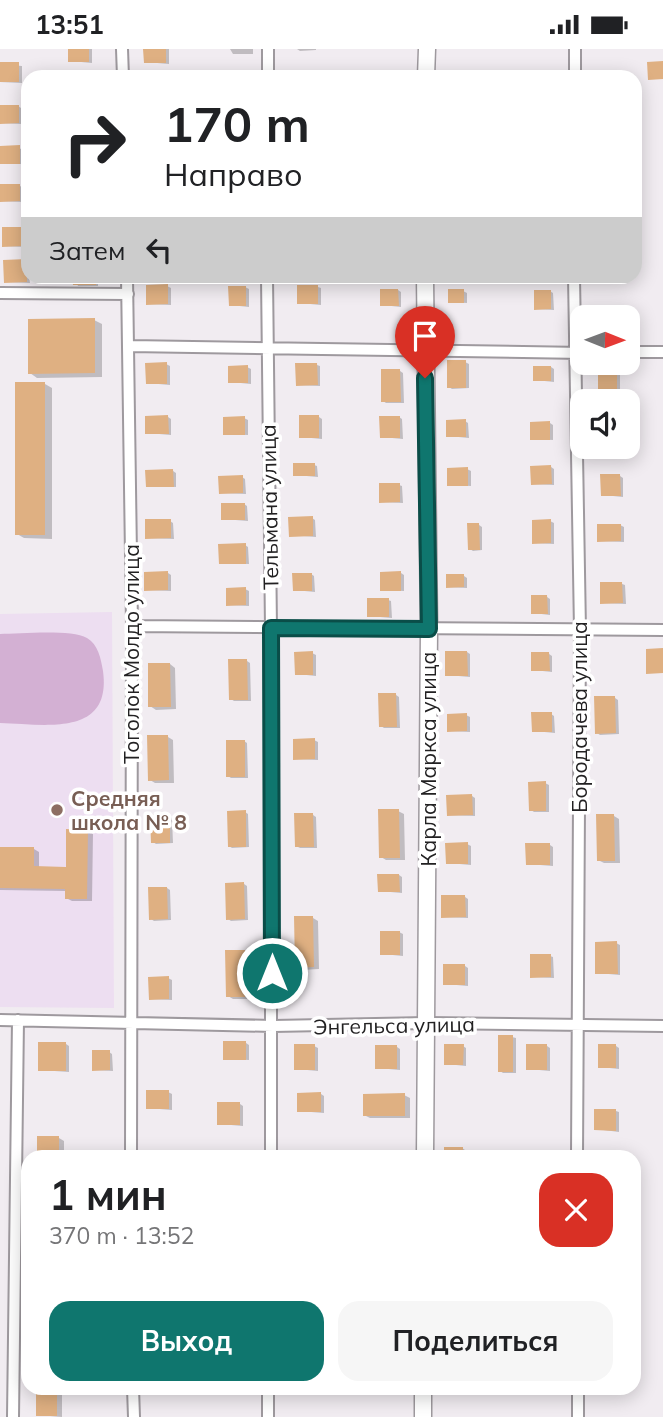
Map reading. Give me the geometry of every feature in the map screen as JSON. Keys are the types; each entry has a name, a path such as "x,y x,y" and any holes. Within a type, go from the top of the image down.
{"street":[{"path":"122,49 123,70"},
{"path":"268,49 268,70"},
{"path":"426,49 426,70"},
{"path":"575,49 575,70"},
{"name":"Тоголок Молдо улица","path":"127,284 132,626 131,1150"},
{"name":"Тельмана улица","path":"267,284 273,1026 271,1150"},
{"name":"Карла Маркса улица","path":"425,284 429,629 425,1150"},
{"name":"Бородачева улица","path":"575,284 576,305"},
{"path":"0,293 128,294"},
{"path":"130,346 570,353"},
{"path":"640,352 663,352"},
{"name":"Бородачева улица","path":"577,1150 579,375"},
{"path":"132,626 663,630"},
{"name":"Энгельса улица","path":"0,1020 273,1026 427,1023 663,1026"},
{"path":"13,1417 18,1020"},
{"path":"0,1325 14,1325"},
{"path":"133,1395 134,1417"},
{"path":"268,1395 268,1417"},
{"path":"423,1395 423,1417"},
{"path":"578,1395 578,1417"}],"shaded area":[{"name":"Средняя школа № 8","path":"112,612 114,1008 0,1007 0,614"},
{"path":"0,634 69,634 91,641 98,652 103,671 103,693 97,708 86,717 71,723 0,723"}],"building":[{"path":"68,49 89,49 89,62 68,62"},
{"path":"143,49 166,49 166,63 144,63"},
{"path":"663,61 663,79 648,80 647,62"},
{"path":"0,62 19,62 19,82 0,82"},
{"path":"0,105 19,105 19,123 0,124"},
{"path":"20,145 20,164 0,164 0,146"},
{"path":"0,184 20,184 20,201 0,202"},
{"path":"2,227 21,227 21,246 2,247"},
{"path":"21,259 21,282 4,283 3,260"},
{"path":"168,284 168,304 146,305 146,285"},
{"path":"297,285 318,285 318,304 297,304"},
{"path":"228,286 246,286 246,306 229,306"},
{"path":"380,289 398,289 399,306 380,306"},
{"path":"448,289 464,289 464,303 448,303"},
{"path":"534,290 551,290 551,309 534,310"},
{"path":"95,318 95,373 28,374 28,319"},
{"path":"447,360 466,360 466,388 447,388"},
{"path":"167,362 167,384 146,384 145,363"},
{"path":"295,363 317,363 318,385 296,386"},
{"path":"248,365 248,383 228,383 228,366"},
{"path":"533,366 551,366 551,381 533,381"},
{"path":"381,369 400,369 401,402 381,402"},
{"path":"598,375 617,375 617,389 598,389"},
{"path":"15,382 45,382 45,535 15,535"},
{"path":"168,415 169,434 145,434 145,416"},
{"path":"299,415 319,415 319,438 299,438"},
{"path":"245,416 245,435 223,435 223,417"},
{"path":"379,416 400,416 400,438 380,438"},
{"path":"466,419 466,437 446,437 446,420"},
{"path":"550,421 550,440 530,440 530,422"},
{"path":"293,463 315,463 315,476 293,476"},
{"path":"551,465 552,484 531,485 530,466"},
{"path":"468,467 468,486 447,486 447,468"},
{"path":"173,469 174,487 146,487 145,470"},
{"path":"600,474 620,474 621,496 601,496"},
{"path":"243,475 243,493 219,494 218,476"},
{"path":"379,483 400,483 400,502 379,503"},
{"path":"221,503 245,503 245,520 221,520"},
{"path":"313,516 313,536 289,537 288,517"},
{"path":"145,519 171,519 171,538 145,539"},
{"path":"551,519 551,543 532,544 532,520"},
{"path":"467,523 479,523 480,550 468,550"},
{"path":"597,524 621,524 621,541 597,542"},
{"path":"246,543 246,564 219,564 218,544"},
{"path":"168,571 168,590 144,591 144,572"},
{"path":"401,571 401,591 380,591 380,572"},
{"path":"292,573 312,573 312,591 293,591"},
{"path":"446,574 464,574 464,587 446,588"},
{"path":"600,582 622,582 623,603 600,604"},
{"path":"246,587 246,605 226,606 226,588"},
{"path":"531,595 547,595 548,614 531,614"},
{"path":"367,598 389,598 389,617 367,617"},
{"path":"663,648 663,673 646,674 646,649"},
{"path":"313,651 313,675 295,675 294,652"},
{"path":"445,651 467,651 468,676 445,676"},
{"path":"531,652 549,652 550,671 531,671"},
{"path":"228,659 247,659 248,700 229,700"},
{"path":"148,663 170,663 171,707 148,707"},
{"path":"378,693 396,693 397,727 379,727"},
{"path":"594,696 615,696 616,733 595,734"},
{"path":"531,712 552,712 552,732 532,732"},
{"path":"467,713 467,731 447,732 447,714"},
{"path":"147,735 168,735 169,780 148,781"},
{"path":"315,738 315,759 293,760 293,739"},
{"path":"226,740 245,740 245,777 226,777"},
{"path":"546,781 546,811 529,811 528,782"},
{"path":"472,794 473,815 447,816 446,795"},
{"path":"378,809 399,809 400,858 379,858"},
{"path":"246,810 246,847 228,847 227,811"},
{"path":"294,813 313,813 314,847 295,847"},
{"path":"170,814 170,843 151,843 150,815"},
{"path":"596,814 614,814 615,861 597,861"},
{"path":"66,829 88,830 87,899 65,899 65,889 0,888 0,847 34,847 34,866 66,867"},
{"path":"468,842 468,864 446,864 445,843"},
{"path":"525,843 550,843 550,865 526,865"},
{"path":"377,874 399,874 400,892 378,892"},
{"path":"244,882 245,919 226,920 225,883"},
{"path":"148,887 167,887 168,919 149,920"},
{"path":"441,895 465,895 466,917 441,918"},
{"path":"294,916 313,916 314,967 295,968"},
{"path":"380,931 400,931 400,955 380,955"},
{"path":"617,941 618,974 595,974 595,942"},
{"path":"225,950 245,950 245,997 226,997"},
{"path":"530,954 551,954 551,977 530,978"},
{"path":"443,964 465,964 465,985 443,985"},
{"path":"169,976 169,999 149,1000 148,977"},
{"path":"498,1035 513,1035 513,1072 498,1072"},
{"path":"223,1041 246,1041 246,1060 223,1060"},
{"path":"38,1042 66,1042 66,1071 38,1071"},
{"path":"294,1044 315,1044 315,1070 294,1070"},
{"path":"444,1044 464,1044 463,1065 444,1065"},
{"path":"526,1044 547,1044 547,1070 526,1070"},
{"path":"598,1044 616,1044 616,1068 598,1068"},
{"path":"375,1045 397,1045 397,1069 375,1069"},
{"path":"92,1050 110,1050 110,1070 92,1071"},
{"path":"146,1090 169,1090 169,1109 146,1109"},
{"path":"321,1092 321,1112 297,1112 297,1093"},
{"path":"405,1093 405,1116 363,1116 363,1094"},
{"path":"217,1102 240,1102 240,1125 217,1125"},
{"path":"594,1109 616,1109 616,1131 594,1130"},
{"path":"37,1136 59,1136 59,1150 37,1150"},
{"path":"444,1147 463,1147 463,1150 444,1150"},
{"path":"36,1395 57,1395 57,1416 36,1416"}],"place":[{"name":"Средняя школа № 8","path":"57,810"}],"route":[{"path":"272,973 271,628 429,629 425,378"}]}
